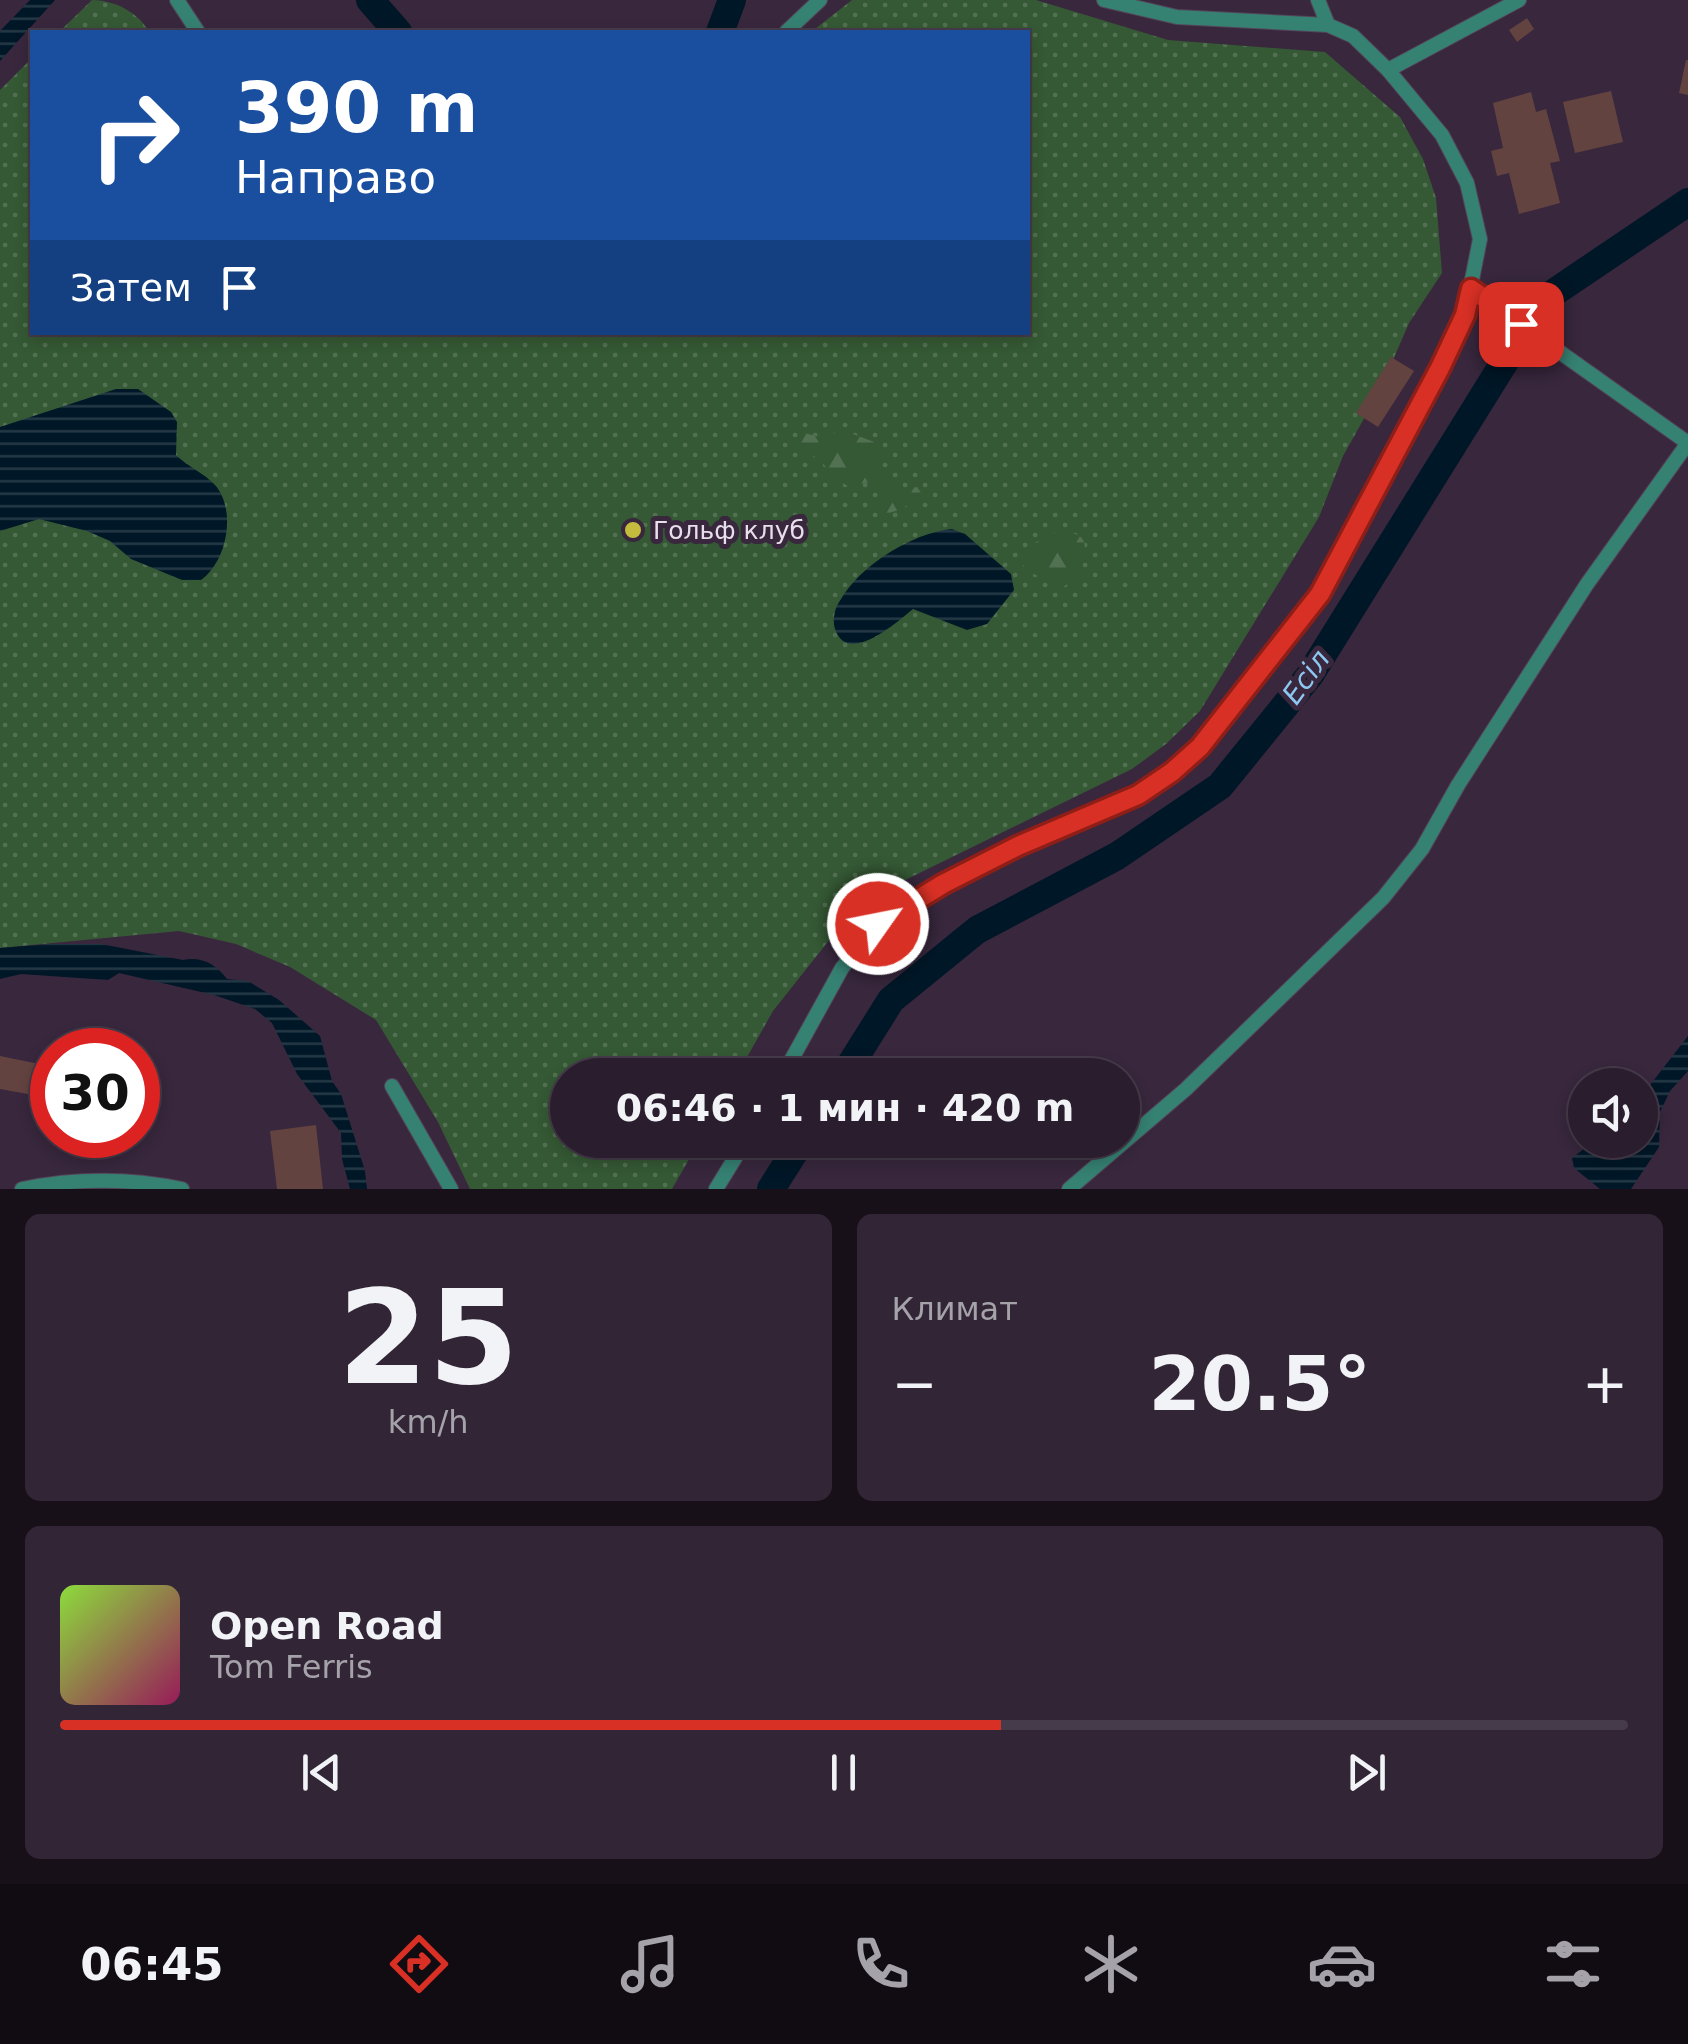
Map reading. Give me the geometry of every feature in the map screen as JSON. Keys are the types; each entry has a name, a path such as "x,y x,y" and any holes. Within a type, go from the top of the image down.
{"street":[{"path":"177,0 197,30"},
{"path":"788,30 820,0"},
{"path":"792,1058 842,968 878,924 943,884 1018,846 1138,795 1200,747 1320,594 1465,315 1480,238 1468,183 1442,135 1388,70 1353,36 1328,25 1177,17 1104,0"},
{"path":"1318,0 1328,25"},
{"path":"1388,70 1519,0"},
{"path":"1069,1189 1186,1090 1383,898 1422,849 1458,784 1587,584 1688,443 1471,289"},
{"path":"392,1086 451,1189"},
{"path":"716,1189 735,1158"},
{"path":"22,1189 63,1181 154,1183 182,1189"}],"green space":[{"path":"92,0 125,8 147,30 61,30"},
{"path":"852,0 1036,0 1168,40 1325,52 1400,117 1423,159 1436,198 1442,273 1409,323 1380,390 1343,456 1319,517 1200,711 1166,744 1132,769 897,884 834,934 773,1011 747,1058 550,1058 550,1158 690,1158 672,1189 470,1189 438,1122 376,1020 290,967 236,944 179,931 0,948 0,90 30,60 30,335 1030,335 1030,30 814,30"},
{"path":"842,430 877,443 883,471 901,490 917,487 923,496 897,511 880,512 889,493 876,481 848,486 795,442 800,432 824,438"},
{"path":"1063,531 1081,537 1085,547 1080,576 1060,589 1048,577 1030,572 1019,557 1023,549"}],"water":[{"path":"30,0 55,0 0,61 0,31"},
{"path":"116,389 138,389 171,412 177,422 176,455 211,481 222,496 227,521 223,549 201,580 182,580 131,559 110,541 87,531 39,519 0,531 0,427"},
{"path":"952,529 965,534 1011,574 1014,590 987,624 967,630 913,609 873,638 851,644 841,640 834,625 836,609 861,574 905,544"},
{"path":"101,944 202,960 227,979 248,981 279,1000 320,1036 365,1171 367,1189 350,1189 342,1159 341,1133 297,1074 272,1023 255,1009 214,995 119,973 108,980 21,974 0,979 0,948"},
{"path":"1688,1036 1688,1071 1670,1091 1660,1112 1658,1148 1658,1075"},
{"path":"1572,1158 1652,1158 1631,1189 1600,1189 1574,1168"}],"building":[{"path":"1527,18 1534,29 1517,42 1509,30"},
{"path":"1688,60 1688,95 1679,93"},
{"path":"1611,91 1623,142 1575,153 1563,102"},
{"path":"1531,92 1536,112 1546,109 1560,161 1550,163 1560,203 1519,214 1509,173 1497,176 1491,151 1503,148 1493,103"},
{"path":"1391,357 1414,371 1378,427 1356,413"},
{"path":"0,1056 30,1062 30,1094 0,1089"},
{"path":"316,1125 323,1189 277,1189 270,1131"}],"waterway":[{"name":"Есіл","path":"370,0 396,30"},
{"name":"Есіл","path":"721,30 732,0"},
{"name":"Есіл","path":"855,1058 891,1000 977,930 1117,856 1220,786 1310,675 1543,300 1688,202"},
{"name":"Есіл","path":"771,1189 791,1158"}],"place":[{"name":"Гольф клуб","path":"633,530"}],"route":[{"path":"878,924 943,884 1018,846 1138,795 1200,747 1320,594 1440,368 1465,315 1471,289 1521,324"}]}
